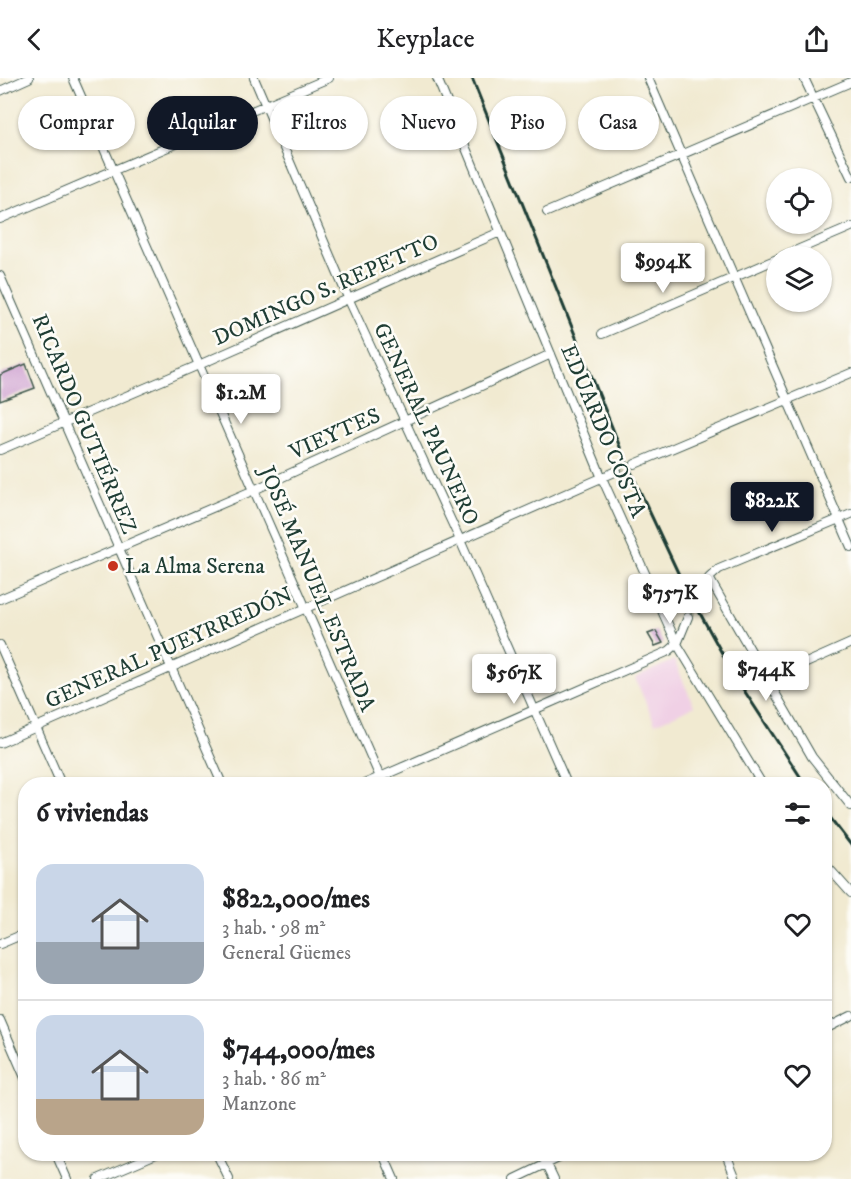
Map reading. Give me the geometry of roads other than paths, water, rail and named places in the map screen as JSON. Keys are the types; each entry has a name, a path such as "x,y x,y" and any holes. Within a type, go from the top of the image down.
{"street":[{"path":"0,90 29,78"},
{"name":"JOSÉ MANUEL ESTRADA","path":"73,78 201,364 304,609 379,777"},
{"name":"GENERAL PAUNERO","path":"254,78 350,300 460,540 564,777"},
{"path":"0,219 329,78"},
{"name":"EDUARDO COSTA","path":"437,78 602,478 676,644 758,777"},
{"path":"648,78 851,547"},
{"path":"804,78 851,177"},
{"path":"548,212 680,153 851,82"},
{"path":"806,246 851,227"},
{"name":"DOMINGO S. REPETTO","path":"0,450 350,300 500,231"},
{"path":"602,334 766,264"},
{"name":"RICARDO GUTIÉRREZ","path":"0,276 219,777"},
{"name":"VIEYTES","path":"0,599 405,423 551,354"},
{"path":"635,464 851,373"},
{"name":"GENERAL PUEYRREDÓN","path":"0,742 617,471"},
{"path":"700,595 709,578 719,569 851,514"},
{"path":"709,578 812,757 828,777"},
{"path":"390,777 669,651 676,644 688,617"},
{"path":"768,680 851,643"},
{"path":"0,645 59,777"},
{"path":"832,782 851,806"},
{"path":"832,872 851,893"},
{"path":"0,944 18,936"},
{"path":"832,1026 851,1016"},
{"path":"0,1020 18,1062"},
{"path":"60,1161 67,1179"},
{"path":"98,1179 140,1161"},
{"path":"221,1161 229,1179"},
{"path":"385,1161 394,1179"},
{"path":"546,1161 554,1179"},
{"path":"515,1179 553,1161"},
{"path":"729,1161 736,1179"}],"tunnel":[{"path":"617,471 635,464"},
{"path":"688,617 700,595"}],"railway":[{"path":"472,78 624,457 680,577 734,675 800,777"},
{"path":"832,820 851,845"}],"place":[{"name":"La Alma Serena","path":"113,566"}]}
